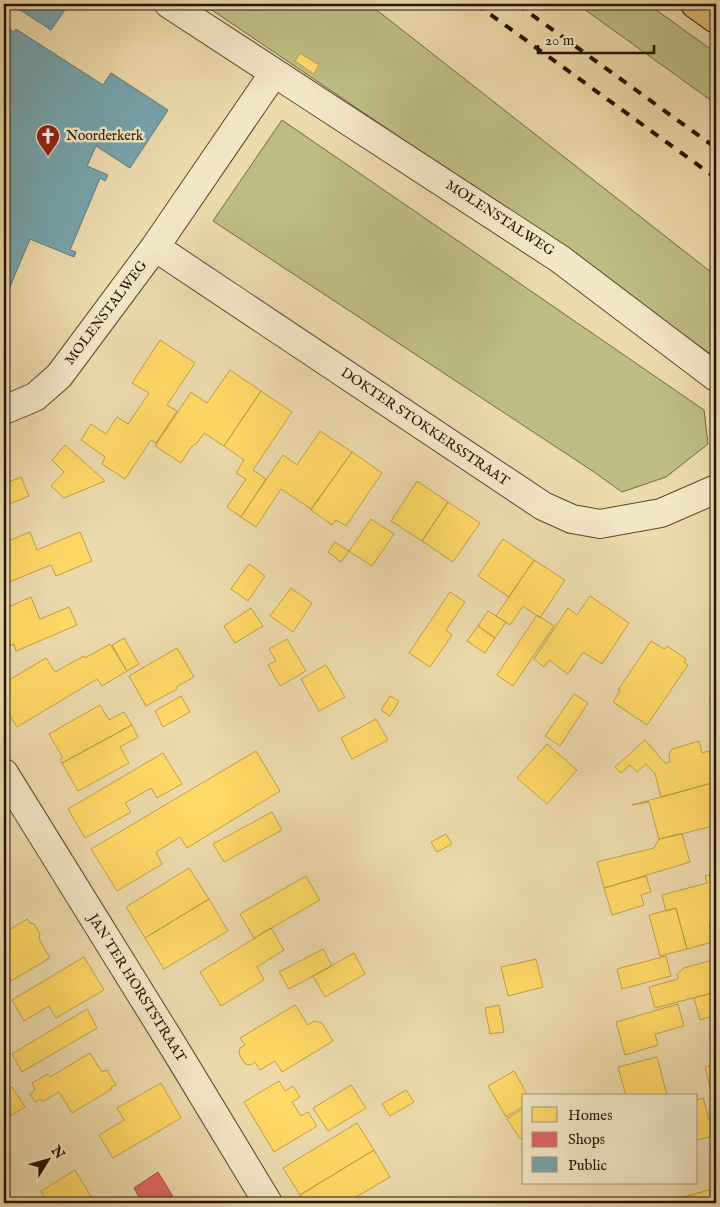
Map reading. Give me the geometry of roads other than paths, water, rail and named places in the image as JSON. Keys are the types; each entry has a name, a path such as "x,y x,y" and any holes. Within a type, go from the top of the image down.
{"main road":[{"path":"695,4 716,19"}],"street":[{"name":"MOLENSTALWEG","path":"169,4 560,259 716,377"},
{"name":"MOLENSTALWEG","path":"4,410 35,397 59,376 156,247 274,73"},
{"name":"DOKTER STOKKERSSTRAAT","path":"156,247 544,506 572,519 600,524 661,512 716,489"},
{"name":"JAN TER HORSTSTRAAT","path":"4,773 268,1203"}],"railway":[{"path":"476,4 716,178"},
{"path":"517,4 716,148"}],"place":[{"name":"Noorderkerk","path":"48,157"}]}
